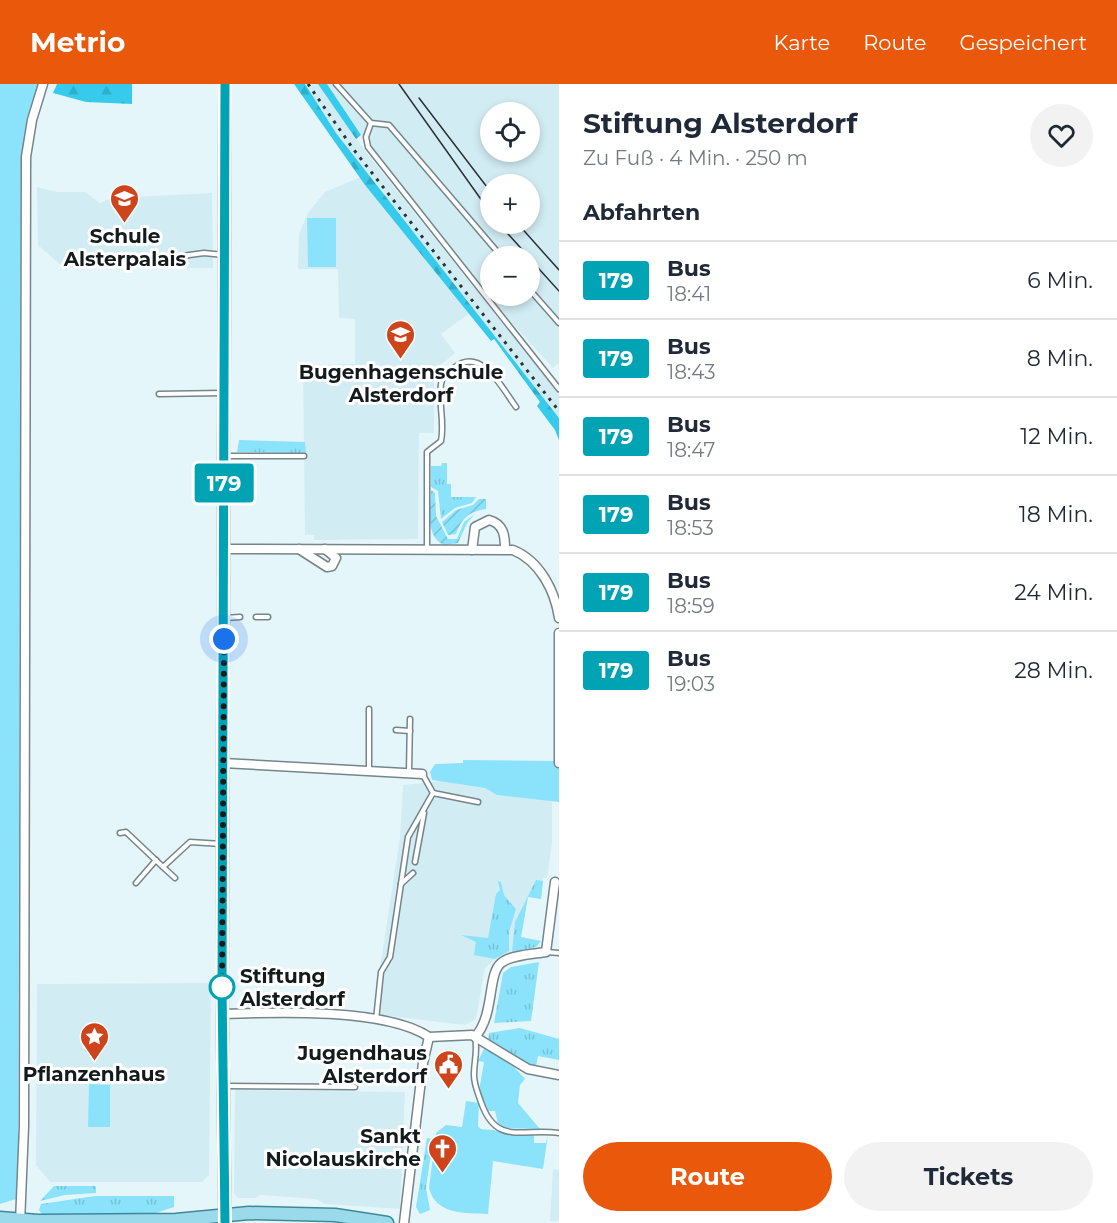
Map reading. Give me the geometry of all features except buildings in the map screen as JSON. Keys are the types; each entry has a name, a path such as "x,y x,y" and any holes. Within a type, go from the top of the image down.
{"main road":[{"path":"0,1218 20,1221 225,1220 249,1213 334,1215 387,1223"}],"street":[{"path":"20,1221 24,1126 26,158 31,124 43,84"},
{"path":"225,84 223,763 225,1220"},
{"path":"472,550 475,527 489,520 496,522 504,531 505,549"},
{"path":"224,549 505,549 519,553 533,564 548,583 557,598 559,618"},
{"path":"298,549 327,567 332,566 336,558 325,549"},
{"path":"559,633 559,763"},
{"path":"223,763 422,774"},
{"path":"475,1037 486,1023 497,968 505,961 546,952 556,894 555,882"},
{"path":"223,1014 320,1014 410,1025 429,1037 475,1037 528,1069 559,1075"},
{"path":"404,1223 423,1063 429,1037"}],"lane":[{"path":"336,84 371,123 389,125 492,246"},
{"path":"371,123 366,137 368,147 559,388"},
{"path":"145,261 204,253 225,255"},
{"path":"540,301 559,323"},
{"path":"427,549 427,452 441,441 440,386 443,376 462,361 474,361 484,366 516,407"},
{"path":"159,394 224,393"},
{"path":"224,456 304,456"},
{"path":"224,618 240,617"},
{"path":"256,617 268,617"},
{"path":"369,709 369,771"},
{"path":"409,773 410,719"},
{"path":"396,730 410,731"},
{"path":"422,774 433,793 478,802"},
{"path":"376,1020 381,972 390,957 408,837 424,813 433,793"},
{"path":"415,862 424,813"},
{"path":"120,833 126,832 175,878"},
{"path":"163,867 189,842 223,844"},
{"path":"136,883 156,860"},
{"path":"400,885 413,873"},
{"path":"546,952 559,953"},
{"path":"475,1037 478,1049 475,1082 483,1112 489,1122 499,1130 559,1134"},
{"path":"223,1086 355,1087"}],"shaded area":[{"path":"305,84 318,84 369,156 480,295 480,306 489,306 559,394 559,418 336,133"},
{"path":"327,84 559,84 559,363 553,368 498,306 540,306 540,246 480,246 480,283 361,135"},
{"name":"Bugenhagenschule Alsterdorf","path":"361,177 470,313 441,334 455,353 434,370 434,433 419,433 418,539 314,540 314,535 305,535 303,365 355,364 355,319 339,318 338,269 298,269 299,234 308,213 325,192"},
{"name":"Schule Alsterpalais","path":"37,187 57,192 85,192 100,203 111,198 212,193 213,268 63,267 38,245"},
{"path":"441,781 485,788 497,795 552,801 552,843 547,878 543,878 541,899 528,897 521,937 541,941 536,947 498,956 485,968 476,1019 465,1025 373,1014 400,837 403,785"},
{"path":"211,983 209,1175 202,1182 50,1182 36,1165 37,984"},
{"path":"235,1090 405,1092 400,1209 325,1204 316,1199 261,1195 255,1198 238,1198 234,1193"},
{"path":"553,1169 559,1170 559,1221 550,1221"}],"green space":[{"path":"0,84 38,84 27,118 21,158 18,1166 16,1199 0,1204"},
{"path":"57,84 132,84 132,104 86,102 53,93"},
{"path":"294,84 305,84 336,133 559,418 559,440 555,430 537,406 540,402 494,339 491,341 365,185"},
{"path":"318,84 327,84 361,135 356,139"},
{"path":"307,218 336,218 336,267 308,267"},
{"path":"239,440 305,442 306,453 237,452"},
{"path":"442,463 447,463 447,484 451,484 451,497 476,497 472,503 455,508 441,519 438,491 431,487 431,466 441,466"},
{"path":"431,490 435,493 436,516 448,539 457,539 464,522 475,514 467,523 458,543 444,545 434,535 430,521"},
{"path":"479,499 486,499 486,509 470,514 463,520 456,534 448,535 442,522 456,510 473,505"},
{"path":"463,760 559,761 559,802 497,795 485,788 432,780 430,772 435,764 463,763"},
{"path":"536,880 543,881 541,899 528,897 521,937 541,941 536,947 512,952 515,922"},
{"path":"498,881 501,882 504,895 516,909 509,932 509,951 495,959 474,955 476,942 461,935 488,938 496,894 500,890"},
{"path":"539,962 531,1021 494,1023 503,973 511,967"},
{"path":"520,1028 559,1039 559,1060 538,1056 536,1066 488,1041 489,1033"},
{"path":"484,1049 506,1058 525,1079 520,1085 518,1103 540,1129 499,1128 495,1111 485,1111 479,1091 484,1062 478,1061"},
{"path":"89,1084 110,1085 110,1127 88,1127"},
{"path":"466,1101 479,1103 478,1126 481,1129 534,1134 534,1143 546,1143 548,1135 543,1169 493,1161 488,1214 452,1211 445,1208 432,1197 429,1188 436,1133 446,1125 462,1127"},
{"path":"427,1138 433,1139 426,1188 430,1210 420,1214 416,1207"},
{"path":"54,1186 96,1186 96,1193 65,1195 40,1201"},
{"path":"95,1196 174,1196 174,1207 150,1215 43,1216 39,1210 41,1204"}],"tram line":[{"path":"399,84 480,198"},
{"path":"419,98 480,178"},
{"path":"508,234 519,246"},
{"path":"527,234 559,270"},
{"path":"540,270 559,291"}],"railway":[{"path":"308,84 354,150 559,411"}],"bus line":[{"name":"179","path":"225,84 222,987 225,1223"}],"place":[{"name":"Schule Alsterpalais","path":"125,224"},
{"name":"Bugenhagenschule Alsterdorf","path":"401,360"},
{"name":"Stiftung Alsterdorf","path":"222,987"},
{"name":"Pflanzenhaus","path":"94,1062"},
{"name":"Jugendhaus Alsterdorf","path":"448,1090"},
{"name":"Sankt Nicolauskirche","path":"442,1174"}],"route":[{"path":"222,987 224,639"}]}
